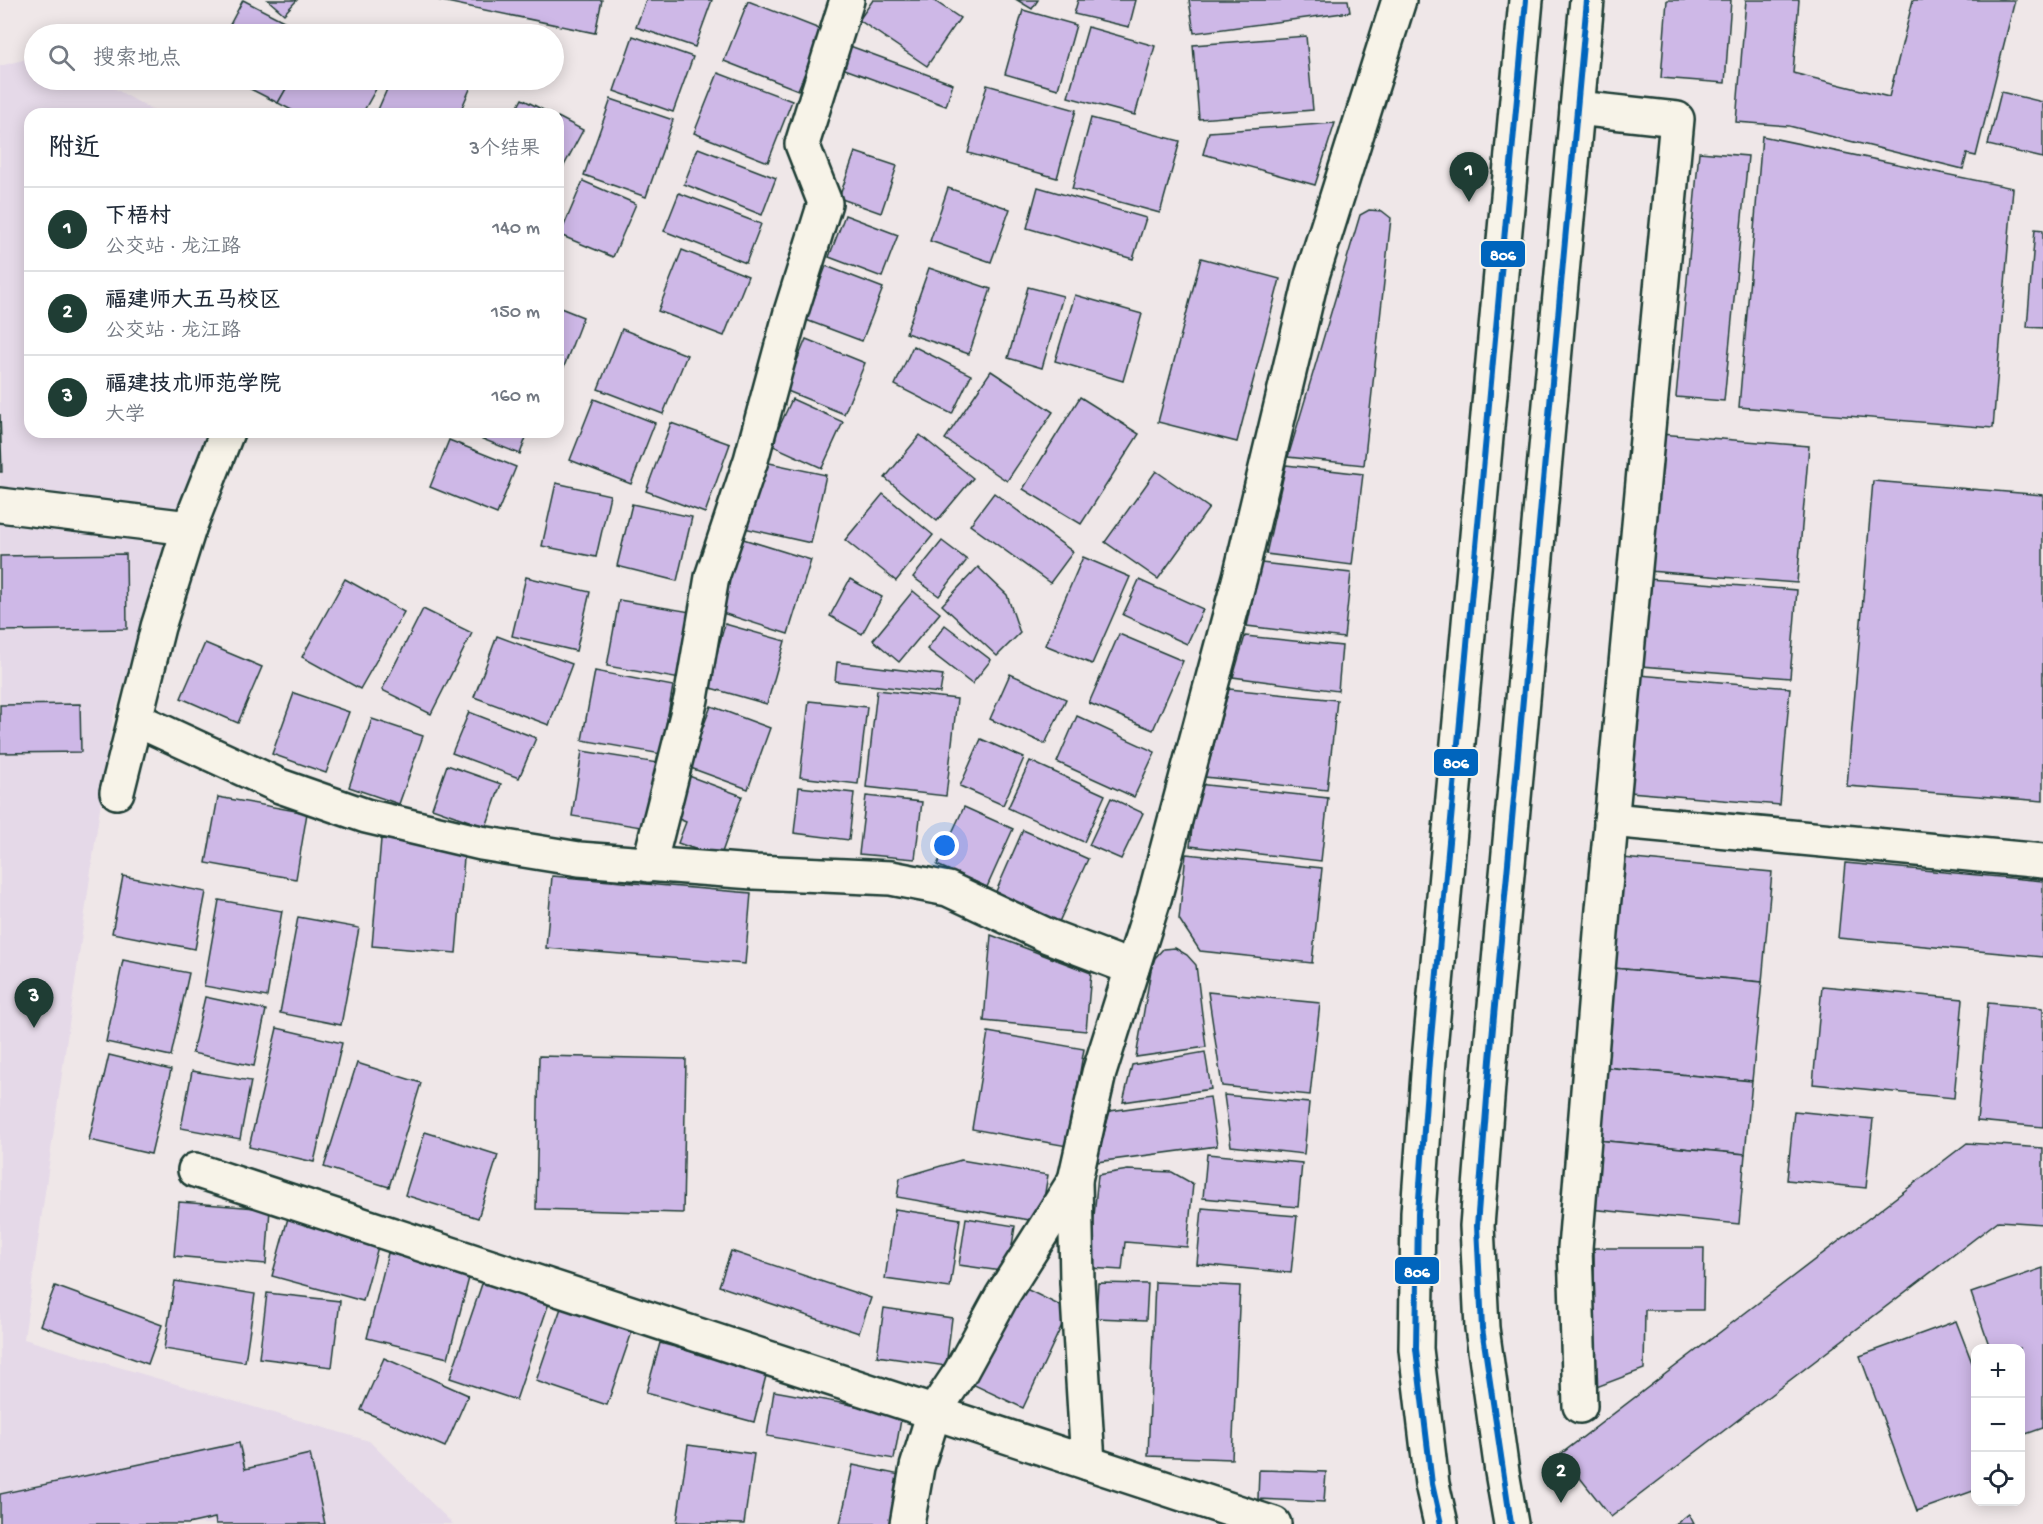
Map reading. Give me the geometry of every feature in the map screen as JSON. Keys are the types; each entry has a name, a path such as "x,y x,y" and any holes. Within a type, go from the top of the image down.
{"street":[{"path":"649,865 691,699 712,578 751,460 791,312 825,203 802,144 847,0"},
{"path":"1088,1463 1077,1282 1075,1180 1100,1073 1154,899 1240,578 1312,276 1399,0"},
{"path":"1441,1524 1432,1484 1416,1349 1418,1213 1429,1060 1526,0"},
{"path":"1511,1524 1482,1328 1478,1226 1491,1048 1587,0"},
{"path":"1577,108 1677,119 1611,820 1575,1248 1580,1406"},
{"path":"117,792 158,627 189,528 225,438"},
{"path":"0,505 189,528"},
{"path":"135,719 280,786 366,816 481,843 579,859 753,872 891,878 948,889 1048,936 1132,968"},
{"path":"1611,820 2043,861"},
{"path":"195,1170 1274,1524"},
{"path":"907,1524 917,1467 934,1412 960,1373 1002,1296 1075,1180"}],"shaded area":[{"path":"24,60 24,90 117,90 149,108 24,108 24,438 206,438 113,717 24,1339 369,1441 453,1524 0,1524 0,66"}],"building":[{"path":"243,0 290,24 230,24"},
{"path":"268,0 297,0 284,14"},
{"path":"437,0 602,0 595,33 564,27 564,24 552,24"},
{"path":"646,0 712,0 695,47 636,27"},
{"path":"873,0 933,0 960,18 927,66 859,20"},
{"path":"1017,0 1038,0 1032,9"},
{"path":"1078,0 1136,0 1129,27 1074,14"},
{"path":"1189,0 1348,0 1350,12 1194,33"},
{"path":"1667,0 1731,0 1725,83 1661,78"},
{"path":"1746,0 1799,0 1793,73 1889,97 1913,0 2015,0 1976,156 1967,154 1963,169 1789,126 1736,122"},
{"path":"748,1 822,30 798,90 724,61"},
{"path":"1023,10 1076,25 1058,89 1005,74"},
{"path":"1088,27 1155,46 1135,115 1068,97"},
{"path":"633,36 693,57 673,112 614,91"},
{"path":"1306,36 1313,110 1199,119 1193,45"},
{"path":"850,46 953,84 946,106 842,68"},
{"path":"718,73 792,101 768,162 694,133"},
{"path":"987,85 1076,110 1057,178 968,153"},
{"path":"253,90 285,90 278,103"},
{"path":"285,90 375,90 365,108 288,108 278,103"},
{"path":"387,90 470,90 462,108 379,108"},
{"path":"2001,92 2043,102 2043,158 1988,145"},
{"path":"522,99 539,108 517,108"},
{"path":"611,99 673,120 646,197 584,175"},
{"path":"1091,118 1180,141 1160,213 1072,189"},
{"path":"564,120 583,130 564,166"},
{"path":"1335,123 1315,185 1203,154 1209,132"},
{"path":"1762,136 2013,188 1993,428 1739,407"},
{"path":"698,148 776,178 762,215 684,184"},
{"path":"855,152 897,166 881,213 839,198"},
{"path":"1699,152 1748,156 1724,401 1676,397"},
{"path":"583,181 636,204 613,257 564,237 564,226"},
{"path":"1038,187 1146,218 1133,259 1027,228"},
{"path":"948,188 1010,209 991,262 930,241"},
{"path":"679,193 761,224 746,263 664,231"},
{"path":"1369,210 1382,211 1391,218 1364,465 1288,457 1360,215"},
{"path":"845,215 898,235 882,277 829,257"},
{"path":"2035,229 2043,230 2043,328 2027,327"},
{"path":"682,250 748,276 724,336 658,311"},
{"path":"1201,258 1280,279 1237,442 1158,422"},
{"path":"826,266 883,288 862,341 806,320"},
{"path":"929,268 991,289 969,354 906,333"},
{"path":"1028,287 1063,296 1042,368 1008,358"},
{"path":"1075,295 1142,314 1123,381 1055,361"},
{"path":"564,309 583,317 564,367"},
{"path":"622,329 687,355 663,414 598,389"},
{"path":"806,339 865,363 844,414 785,390"},
{"path":"913,346 971,375 952,414 895,385"},
{"path":"991,371 1053,412 1007,481 945,439"},
{"path":"1080,397 1139,434 1081,524 1023,489"},
{"path":"594,399 655,423 631,484 570,460"},
{"path":"792,399 843,422 822,468 771,445"},
{"path":"0,414 2,472 0,472"},
{"path":"671,423 730,444 705,513 646,491"},
{"path":"1660,434 1809,446 1797,583 1649,571"},
{"path":"920,435 973,478 937,521 885,478"},
{"path":"480,438 526,438 520,454"},
{"path":"449,440 516,467 497,514 430,487"},
{"path":"760,461 826,475 811,543 744,528"},
{"path":"1286,465 1363,474 1352,565 1266,554"},
{"path":"1156,471 1209,508 1158,579 1105,542"},
{"path":"1873,481 2043,495 2043,801 1847,786"},
{"path":"556,483 610,495 596,557 542,546"},
{"path":"994,493 1073,552 1050,583 970,525"},
{"path":"883,494 933,535 896,581 845,540"},
{"path":"632,504 692,517 677,581 617,566"},
{"path":"740,538 811,560 788,634 716,611"},
{"path":"942,541 967,560 939,596 913,577"},
{"path":"126,554 127,629 0,631 0,556"},
{"path":"1083,557 1130,577 1092,664 1045,645"},
{"path":"1261,563 1351,573 1344,638 1247,626"},
{"path":"978,567 1007,595 1020,633 997,656 942,605"},
{"path":"526,577 590,592 576,651 512,636"},
{"path":"345,579 404,612 360,689 302,657"},
{"path":"850,579 882,597 862,634 830,616"},
{"path":"1648,579 1797,590 1790,678 1641,666"},
{"path":"1139,580 1203,609 1187,644 1123,615"},
{"path":"913,591 940,613 899,662 873,640"},
{"path":"619,600 691,612 680,679 607,666"},
{"path":"423,609 472,633 431,714 382,690"},
{"path":"725,624 785,641 767,704 707,687"},
{"path":"945,625 991,660 972,684 927,649"},
{"path":"1119,634 1183,661 1153,730 1089,703"},
{"path":"497,636 572,664 549,725 474,697"},
{"path":"1245,636 1342,646 1338,691 1233,677"},
{"path":"205,643 262,667 238,723 181,698"},
{"path":"837,662 943,675 940,693 835,681"},
{"path":"595,671 673,686 661,754 582,740"},
{"path":"1010,674 1066,699 1045,744 990,719"},
{"path":"1639,675 1790,688 1780,805 1630,792"},
{"path":"1229,689 1337,700 1327,790 1205,777"},
{"path":"877,690 957,699 946,796 866,787"},
{"path":"294,693 349,712 326,773 272,754"},
{"path":"809,701 867,707 858,784 800,777"},
{"path":"80,704 81,752 0,753 0,705"},
{"path":"711,706 770,728 748,789 688,767"},
{"path":"469,712 536,738 519,778 452,753"},
{"path":"1077,716 1155,752 1134,797 1057,762"},
{"path":"372,719 423,736 399,804 349,787"},
{"path":"981,739 1024,758 1003,805 960,786"},
{"path":"582,751 658,763 647,828 572,816"},
{"path":"1030,761 1105,795 1084,842 1008,808"},
{"path":"447,765 501,784 486,827 432,808"},
{"path":"689,776 742,796 720,858 678,843 686,822 674,817"},
{"path":"1197,784 1328,798 1321,861 1190,846"},
{"path":"799,787 854,793 849,840 794,833"},
{"path":"866,796 922,802 915,859 859,854"},
{"path":"218,797 307,813 296,879 206,863"},
{"path":"1111,798 1143,813 1121,859 1089,845"},
{"path":"964,807 1013,829 987,887 937,865"},
{"path":"1023,830 1088,859 1058,924 994,896"},
{"path":"381,839 465,846 456,953 372,946"},
{"path":"1186,854 1322,868 1312,963 1200,951 1179,919"},
{"path":"1623,858 1772,872 1762,982 1613,968"},
{"path":"1845,863 2043,881 2043,957 1838,938"},
{"path":"123,876 206,892 195,949 112,933"},
{"path":"552,876 751,893 745,964 546,948"},
{"path":"219,900 282,911 267,997 204,986"},
{"path":"298,917 359,928 341,1025 280,1013"},
{"path":"991,935 1091,973 1086,1031 984,1021"},
{"path":"1175,948 1187,955 1196,965 1206,1047 1136,1057 1155,958 1163,949"},
{"path":"123,960 189,973 171,1056 106,1042"},
{"path":"1613,968 1762,982 1752,1081 1603,1067"},
{"path":"1822,986 1963,999 1954,1098 1813,1084"},
{"path":"1208,992 1320,1003 1310,1095 1222,1086"},
{"path":"205,997 266,1010 254,1066 192,1053"},
{"path":"1988,1003 2043,1008 2043,1127 1977,1121"},
{"path":"277,1028 342,1043 314,1162 249,1147"},
{"path":"988,1032 1084,1049 1067,1146 972,1129"},
{"path":"1205,1052 1211,1089 1123,1102 1132,1065"},
{"path":"109,1055 171,1070 151,1154 89,1140"},
{"path":"539,1056 686,1059 683,1213 536,1209"},
{"path":"357,1063 421,1083 389,1187 324,1167"},
{"path":"1603,1067 1752,1081 1745,1154 1596,1140"},
{"path":"192,1071 251,1081 240,1139 181,1128"},
{"path":"1224,1095 1309,1103 1304,1154 1231,1146"},
{"path":"1210,1097 1217,1146 1096,1162 1110,1111"},
{"path":"1794,1111 1873,1119 1866,1188 1787,1180"},
{"path":"425,1132 498,1155 478,1218 405,1195"},
{"path":"1596,1140 1745,1154 1739,1224 1590,1209"},
{"path":"1967,1143 2043,1148 2043,1224 1998,1221 1611,1517 1561,1454"},
{"path":"1207,1154 1302,1163 1298,1207 1203,1198"},
{"path":"961,1160 1048,1175 1040,1222 897,1197 900,1178"},
{"path":"1128,1170 1172,1172 1193,1184 1187,1247 1125,1242 1122,1270 1089,1268 1098,1175"},
{"path":"179,1202 270,1209 266,1264 174,1256"},
{"path":"1202,1208 1297,1216 1291,1273 1197,1264"},
{"path":"895,1209 960,1219 950,1288 885,1279"},
{"path":"288,1218 379,1243 363,1301 272,1276"},
{"path":"966,1218 1015,1226 1008,1272 959,1265"},
{"path":"1594,1248 1704,1248 1703,1310 1645,1310 1644,1369 1594,1388"},
{"path":"731,1251 871,1298 859,1333 719,1286"},
{"path":"388,1253 470,1274 448,1358 367,1338"},
{"path":"2043,1268 2043,1428 2025,1434 2025,1344 1989,1344 1971,1293"},
{"path":"175,1281 255,1294 245,1362 164,1349"},
{"path":"483,1281 549,1303 516,1400 450,1378"},
{"path":"1155,1282 1240,1286 1232,1459 1148,1456"},
{"path":"1098,1283 1148,1284 1146,1320 1096,1318"},
{"path":"1016,1284 1069,1310 1023,1408 970,1383"},
{"path":"55,1286 162,1325 148,1364 40,1325"},
{"path":"267,1293 340,1301 332,1367 259,1358"},
{"path":"562,1305 633,1329 607,1405 536,1381"},
{"path":"884,1308 952,1318 946,1366 877,1356"},
{"path":"1956,1321 1971,1360 1971,1492 1917,1511 1860,1356"},
{"path":"660,1343 767,1372 754,1422 646,1393"},
{"path":"384,1358 468,1395 445,1447 361,1410"},
{"path":"774,1391 902,1414 894,1459 767,1436"},
{"path":"239,1443 245,1469 310,1454 325,1524 216,1524 215,1518 188,1524 0,1524 0,1494"},
{"path":"688,1445 754,1454 744,1524 677,1522"},
{"path":"853,1465 900,1475 889,1524 840,1524"},
{"path":"1259,1470 1326,1472 1324,1502 1258,1499"},
{"path":"1689,1514 1694,1524 1676,1524"}],"transit line":[{"name":"806","path":"1441,1524 1432,1484 1416,1349 1418,1213 1429,1060 1526,0"},
{"name":"806","path":"1511,1524 1482,1328 1477,1226 1490,1060 1587,0"}],"place":[{"name":"下梧村","path":"1469,202"},
{"name":"福建技术师范学院","path":"34,1028"},
{"name":"福建师大五马校区","path":"1561,1503"}]}
